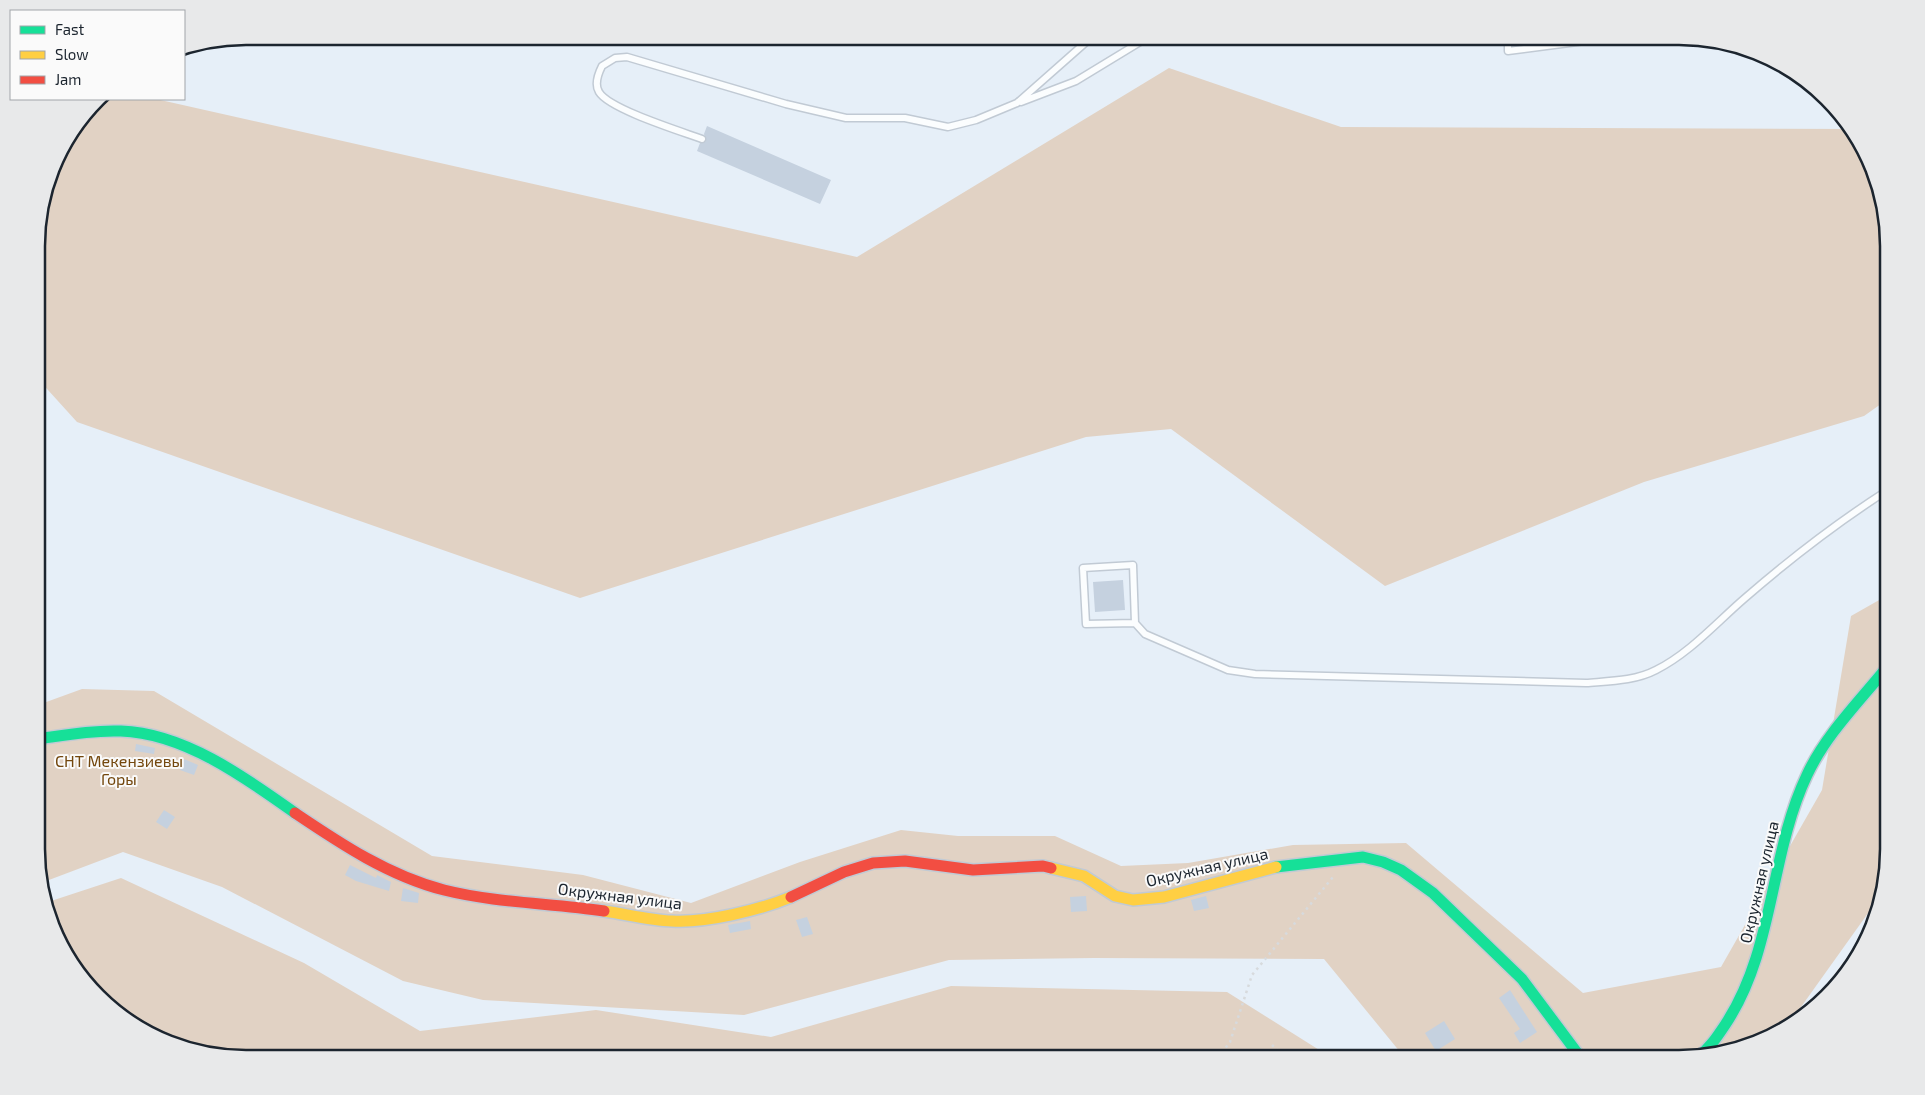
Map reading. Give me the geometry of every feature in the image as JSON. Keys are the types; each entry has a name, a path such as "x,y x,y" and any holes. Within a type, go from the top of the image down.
{"street":[{"name":"Окружная улица","path":"1706,1048 1723,1029 1740,1000 1752,974 1766,928 1786,828 1807,775 1834,731 1880,676"},
{"name":"Окружная улица","path":"45,737 61,734 114,731 155,737 180,745 233,769 346,848 410,879 444,890 484,897 573,906 672,921 698,920 770,906 805,892 844,872 873,863 904,861 972,870 1043,866 1084,876 1115,896 1133,900 1164,896 1269,868 1364,857 1375,859 1394,864 1411,873 1449,906 1490,951 1530,988 1559,1032 1574,1050"}],"lane":[{"path":"1017,103 1083,45"},
{"path":"702,139 612,105 599,94 596,86 602,66 615,58 627,57 786,104 846,118 904,118 948,127 976,120 1076,81 1135,45"},
{"path":"1508,45 1508,51 1554,45"},
{"path":"1135,623 1086,624 1083,568 1133,566 1135,623 1145,634 1220,666 1255,674 1586,683 1636,678 1656,670 1676,658 1746,596 1829,531 1880,496"}],"path":[{"path":"1224,1050 1230,1042 1252,975 1311,906 1347,859"},
{"path":"1272,1045 1277,1050"}],"green space":[{"path":"1169,68 1341,127 1842,129 1865,169 1873,194 1880,233 1880,405 1864,416 1644,482 1385,586 1171,429 1086,437 580,598 77,422 45,387 45,233 49,207 60,169 72,146 95,113 108,100 160,100 857,257"},
{"name":"СНТ Мекензиевы Горы","path":"1880,600 1880,862 1870,910 1799,1009 1791,1016 1756,1035 1731,1043 1692,1050 1398,1050 1324,959 1094,958 949,960 744,1015 483,1000 403,981 222,887 123,852 48,880 45,862 45,702 82,689 154,691 432,856 583,875 691,903 800,862 901,830 958,836 1055,836 1121,866 1188,863 1293,845 1406,843 1583,993 1721,967 1822,790 1851,616"},
{"path":"121,878 304,963 420,1031 596,1010 771,1037 951,986 1227,992 1319,1050 233,1050 194,1043 169,1035 145,1023 113,1000 95,982 72,950 60,926 52,901"},
{"path":"1854,948 1846,961 1825,987"}],"building":[{"path":"707,126 831,180 820,204 697,151 700,143 706,141 704,134"},
{"path":"1123,580 1125,610 1095,612 1093,582"},
{"path":"136,744 155,748 154,754 135,751"},
{"path":"184,759 198,765 194,775 180,770"},
{"path":"164,810 175,817 167,829 156,822"},
{"path":"350,865 376,878 377,875 391,882 389,891 356,881 345,875"},
{"path":"403,888 419,893 418,903 401,901"},
{"path":"1086,896 1087,911 1071,912 1070,897"},
{"path":"1206,896 1209,908 1194,911 1191,900"},
{"path":"807,917 813,934 802,937 796,920"},
{"path":"750,921 751,929 730,933 728,925"},
{"path":"1510,990 1537,1032 1520,1043 1514,1033 1520,1029 1499,998"},
{"path":"1444,1021 1455,1039 1435,1050 1425,1033"}],"traffic: fast":[{"path":"1709,1047 1725,1025 1741,996 1754,966 1785,837 1807,775 1824,746 1844,718 1880,675"},
{"path":"45,738 80,733 121,731 145,734 168,740 191,749 235,772 295,813"},
{"path":"1276,867 1363,857 1383,862 1401,870 1433,893 1522,979 1575,1050"}],"traffic: slow":[{"path":"1051,868 1084,876 1115,896 1133,900 1164,897 1276,867"},
{"path":"604,911 672,921 701,920 733,915 764,907 791,897"}],"traffic: jam":[{"path":"295,813 366,858 424,884 483,898 604,911"},
{"path":"791,897 844,872 873,863 905,861 973,870 1043,866 1051,868"}]}
